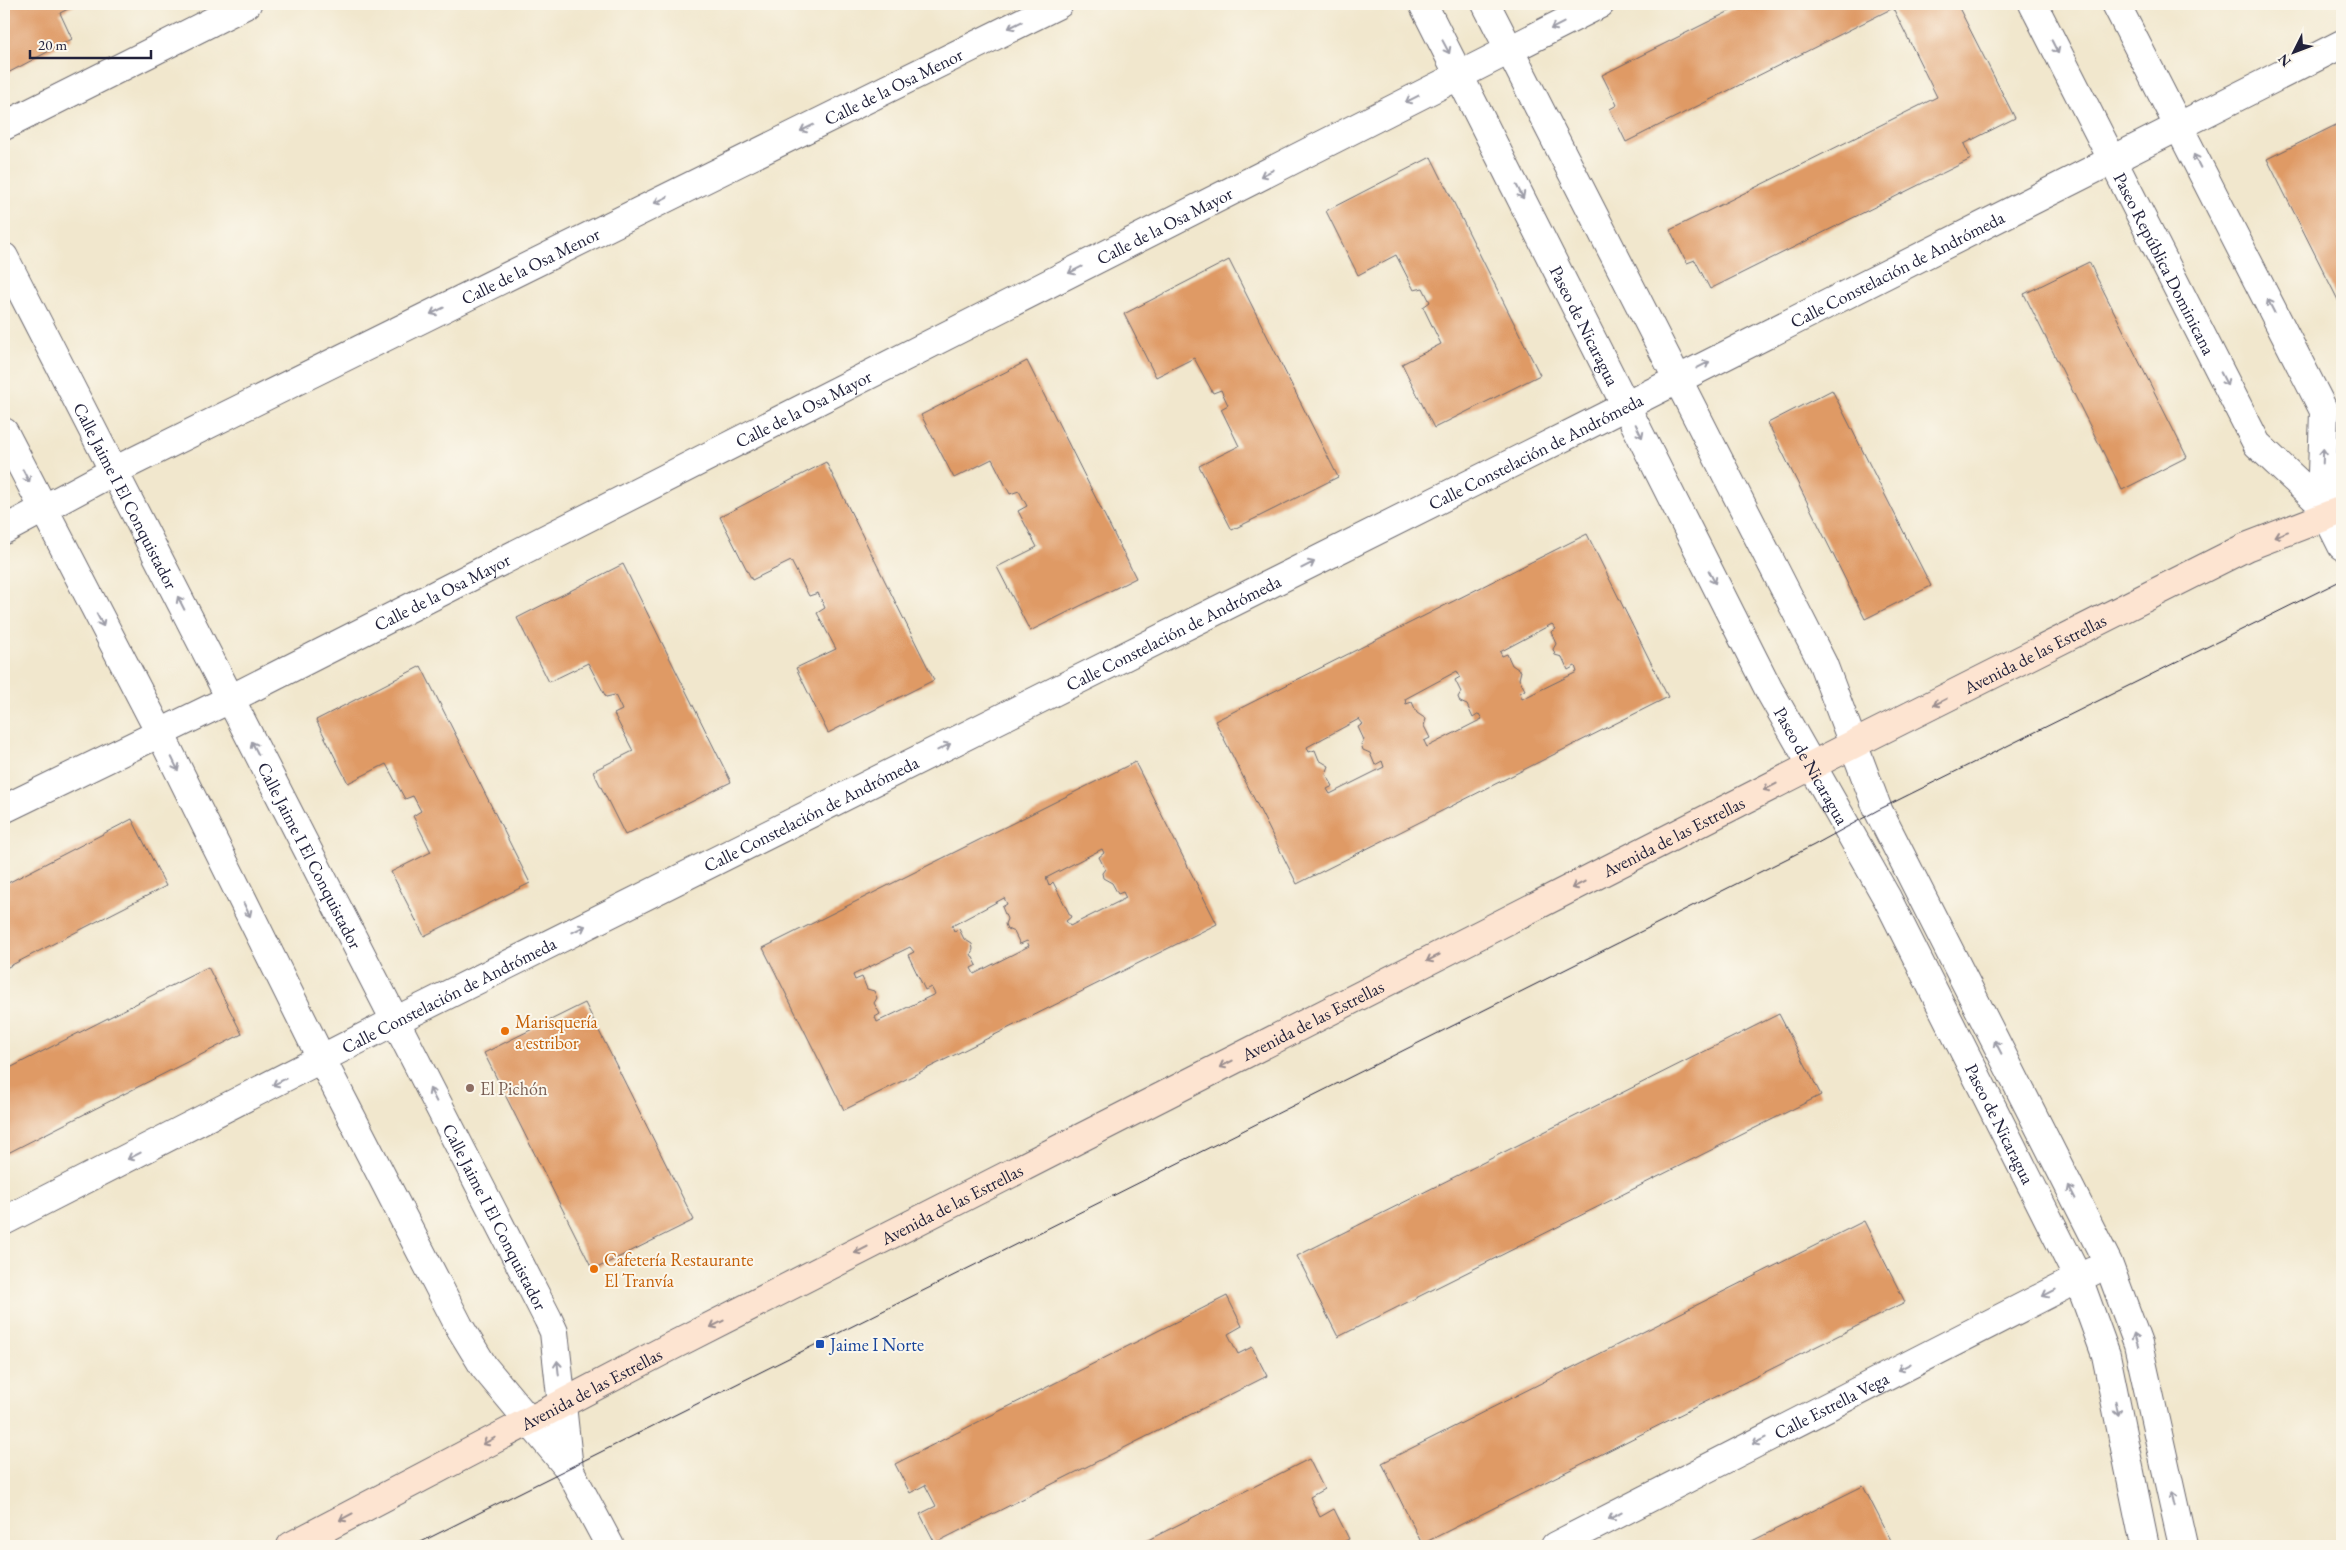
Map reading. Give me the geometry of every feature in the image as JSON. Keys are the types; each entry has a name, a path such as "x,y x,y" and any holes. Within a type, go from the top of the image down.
{"street":[{"path":"4,126 247,4"},
{"name":"Calle de la Osa Menor","path":"4,530 114,471 1059,4"},
{"name":"Paseo de Nicaragua","path":"1424,4 1769,690 1887,898 2078,1278 2106,1355 2145,1546"},
{"name":"Paseo de Nicaragua","path":"1486,4 1824,664 1878,810 2108,1263 2138,1344 2183,1546"},
{"name":"Calle de la Osa Mayor","path":"4,810 230,698 1600,4"},
{"name":"Paseo República Dominicana","path":"2033,4 2257,444 2330,510"},
{"name":"Paseo República Dominicana","path":"2116,4 2324,411 2330,510 2342,546"},
{"name":"Calle Constelación de Andrómeda","path":"4,1222 395,1021 1626,406 1677,378 2342,44"},
{"name":"Calle Jaime I El Conquistador","path":"4,257 548,1319 554,1332 569,1469"},
{"name":"Calle Jaime I El Conquistador","path":"4,432 160,733 322,1060 459,1326 484,1367 569,1469 610,1546"},
{"name":"Avenida de las Estrellas","path":"290,1546 528,1420 1854,744 2246,547 2330,510"},
{"name":"Calle Estrella Vega","path":"1555,1546 2108,1263"}],"building":[{"path":"4,4 78,4 60,13 72,39 4,75"},
{"path":"1744,4 1957,4 2015,118 1964,144 1971,159 1710,289 1695,260 1687,263 1670,230 1937,97 1893,8 1626,142 1610,109 1617,105 1602,75"},
{"path":"2342,122 2342,308 2267,159"},
{"path":"1431,157 1540,375 1434,428 1402,364 1441,344 1423,307 1430,302 1423,288 1414,290 1396,255 1358,275 1326,211"},
{"path":"1229,260 1338,477 1232,530 1199,466 1239,446 1221,409 1228,405 1221,390 1213,393 1194,358 1156,377 1124,314"},
{"path":"2089,262 2187,457 2122,490 2024,294"},
{"path":"1027,361 1136,578 1030,631 997,567 1037,547 1018,511 1027,506 1019,491 1010,494 992,459 954,478 921,415"},
{"path":"1832,390 1931,586 1865,619 1768,423"},
{"path":"826,462 934,680 828,733 796,668 836,649 817,613 825,608 818,593 809,596 791,561 752,580 720,517"},
{"path":"1587,534 1668,697 1297,884 1215,721","holes":["1552,624 1556,629 1551,632 1556,644 1553,649 1555,655 1562,657 1568,670 1575,666 1577,672 1522,699 1520,693 1525,690 1519,679 1521,671 1512,665 1507,654 1502,656 1500,652","1457,671 1460,677 1455,680 1461,692 1458,697 1460,702 1467,705 1473,718 1479,714 1482,719 1427,747 1424,741 1430,738 1424,726 1426,719 1417,713 1412,702 1406,704 1405,699","1359,719 1363,724 1358,727 1364,740 1361,744 1363,750 1370,753 1375,765 1382,761 1384,767 1330,794 1327,789 1333,786 1326,774 1329,766 1319,760 1315,750 1309,752 1307,747"]},
{"path":"623,564 731,782 625,835 593,771 633,751 614,714 622,710 615,695 606,697 588,663 549,682 517,618"},
{"path":"421,666 530,883 424,936 391,872 431,852 413,816 421,811 413,796 405,799 386,764 348,783 316,720"},
{"path":"1135,762 1217,924 844,1110 763,948","holes":["1102,849 1104,853 1099,857 1105,869 1102,873 1103,878 1112,883 1118,894 1123,892 1126,898 1070,926 1066,921 1071,917 1053,882 1049,886 1046,878","1004,898 1007,904 1002,907 1007,919 1005,924 1007,929 1014,932 1020,944 1027,941 1029,946 974,974 971,968 977,965 971,954 972,944 964,939 959,929 954,931 952,926","910,947 914,952 908,955 925,990 931,987 935,994 877,1022 875,1017 880,1014 874,1003 877,998 874,991 867,989 862,977 855,980 853,975"]},
{"path":"132,819 166,886 4,969 4,885"},
{"path":"208,967 242,1034 4,1155 4,1071"},
{"path":"585,1003 694,1220 593,1270 484,1053"},
{"path":"1779,1014 1821,1095 1338,1337 1297,1256"},
{"path":"1864,1221 1905,1302 1422,1544 1382,1463"},
{"path":"1227,1296 1242,1326 1228,1334 1238,1354 1252,1347 1267,1376 935,1543 920,1514 936,1506 925,1485 910,1493 895,1464"},
{"path":"1309,1459 1324,1489 1310,1497 1320,1517 1334,1509 1349,1539 1335,1546 1136,1546"},
{"path":"1863,1486 1894,1546 1742,1546"}],"tram line":[{"path":"413,1546 1814,845 1878,810 2342,580"}],"place":[{"name":"Marisquería a estribor","path":"505,1031"},
{"name":"El Pichón","path":"470,1088"},
{"name":"Cafetería Restaurante El Tranvía","path":"594,1269"},
{"name":"Jaime I Norte","path":"820,1344"}]}
